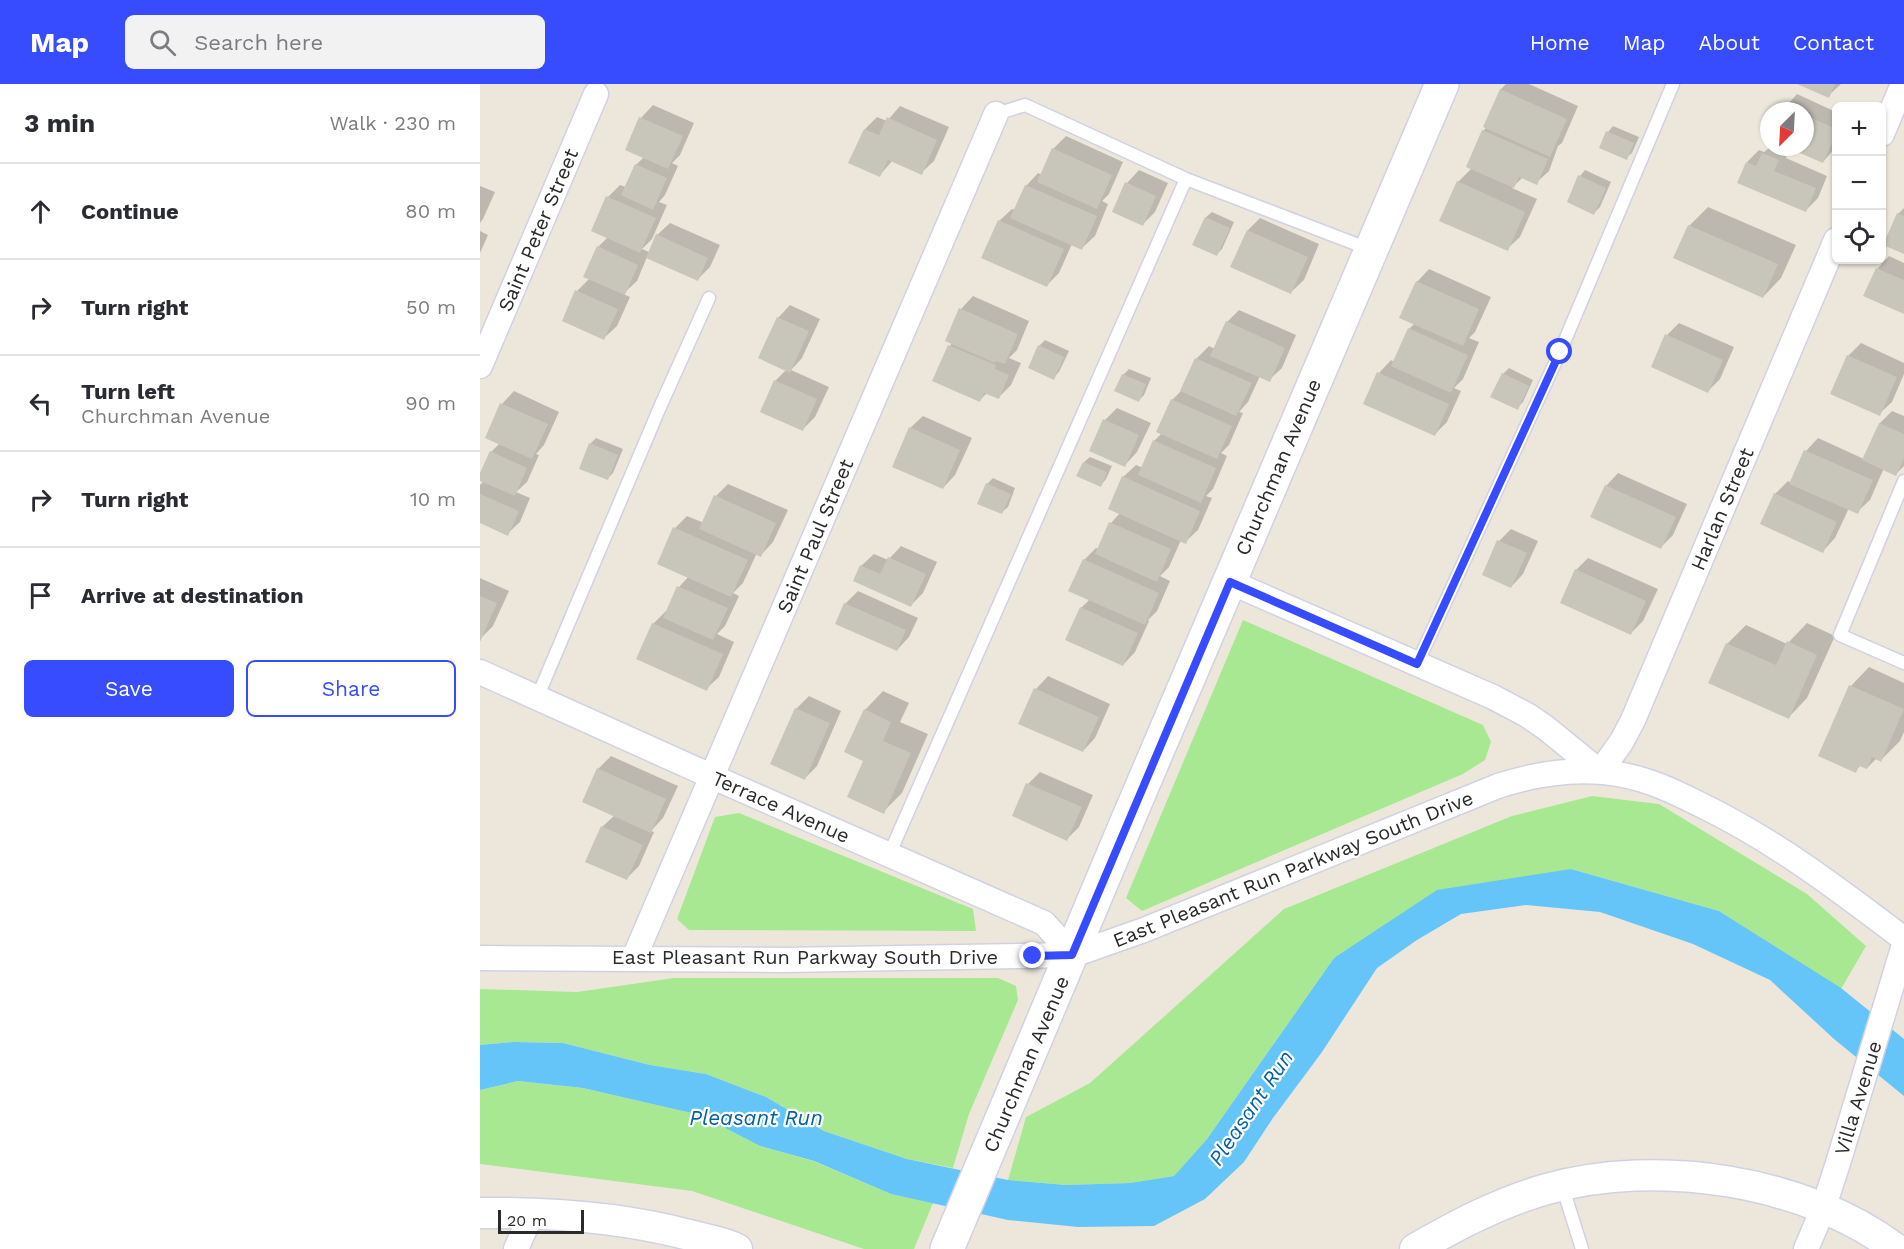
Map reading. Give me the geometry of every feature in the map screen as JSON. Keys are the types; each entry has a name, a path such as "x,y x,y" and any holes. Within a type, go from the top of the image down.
{"main road":[{"name":"Churchman Avenue","path":"947,1249 1442,84"}],"street":[{"path":"1886,123 1903,84"},
{"name":"Saint Peter Street","path":"480,366 596,94"},
{"name":"Saint Paul Street","path":"634,958 996,114"},
{"name":"Harlan Street","path":"1600,772 1618,749 1633,720 1832,249"},
{"name":"East Pleasant Run Parkway South Drive","path":"1230,582 1493,697 1546,728 1600,772"},
{"name":"Terrace Avenue","path":"480,672 1044,923 1072,955"},
{"name":"East Pleasant Run Parkway South Drive","path":"480,958 784,960 1072,955 1144,930 1498,786 1520,779 1555,773 1600,772 1622,775 1654,784 1745,827 1814,872 1904,939"},
{"name":"Villa Avenue","path":"1806,1249 1823,1209 1904,945"},
{"path":"1415,1249 1517,1198 1562,1185 1633,1175 1686,1176 1756,1187 1856,1222 1896,1249"},
{"path":"480,1213 564,1214 638,1223 737,1249"},
{"path":"516,1249 532,1213"}],"lane":[{"path":"1417,664 1560,352 1673,84"},
{"path":"996,114 1025,105 1186,179 1370,250"},
{"path":"889,855 1186,179"},
{"path":"537,698 660,407 709,298"},
{"path":"1904,481 1840,635 1904,663"},
{"path":"1562,1185 1582,1249"}],"green space":[{"path":"1243,620 1483,725 1491,742 1485,760 1463,774 1142,911 1126,898"},
{"path":"1592,796 1659,804 1807,894 1866,946 1841,989 1719,911 1571,869 1334,958 1207,1139 1174,1176 1130,1183 1066,1185 1008,1180 1026,1117 1090,1083 1284,909 1512,816"},
{"path":"739,813 973,909 976,931 689,930 677,919 715,817"},
{"path":"674,978 998,978 1016,986 1018,1000 969,1114 953,1168 907,1159 824,1131 766,1097 706,1074 650,1065 563,1043 513,1042 480,1045 480,989 577,992"},
{"path":"518,1081 583,1088 700,1115 760,1146 813,1161 891,1194 933,1203 914,1249 864,1249 692,1191 480,1164 480,1090"}],"water":[{"name":"Pleasant Run","path":"1571,869 1719,911 1841,988 1904,1039 1904,1096 1834,1039 1770,980 1693,944 1600,912 1526,905 1461,914 1417,940 1377,968 1322,1052 1244,1162 1205,1199 1154,1226 1078,1227 1008,1220 891,1194 814,1161 760,1146 700,1115 583,1088 518,1081 480,1090 480,1045 513,1042 563,1043 650,1065 706,1074 766,1097 824,1131 907,1159 1008,1180 1066,1185 1130,1183 1174,1176 1207,1139 1334,958 1437,890"}],"building":[{"path":"1797,84 1835,84 1829,98"},
{"path":"1500,89 1567,119 1550,157 1483,127"},
{"path":"639,117 683,136 668,169 625,150"},
{"path":"887,117 937,140 922,175 888,160 880,177 848,163 864,129 879,135"},
{"path":"1814,119 1832,127 1832,143 1823,163 1807,156 1814,156"},
{"path":"1482,130 1548,159 1537,185 1519,177 1514,188 1466,167"},
{"path":"1606,131 1634,143 1627,160 1599,148"},
{"path":"1052,148 1112,175 1097,209 1037,182"},
{"path":"1761,156 1769,156 1779,160 1774,171 1816,188 1806,212 1737,183 1746,162 1756,166"},
{"path":"635,164 667,178 653,210 621,195"},
{"path":"1578,175 1606,188 1594,215 1567,202"},
{"path":"1457,181 1525,212 1508,251 1439,221"},
{"path":"1125,182 1156,196 1143,226 1112,212"},
{"path":"1025,185 1097,216 1082,250 1010,218"},
{"path":"606,196 656,218 640,253 591,231"},
{"path":"1897,213 1904,216 1904,254 1886,246 1886,238"},
{"path":"1205,217 1230,228 1217,256 1192,245"},
{"path":"998,220 1064,249 1047,287 981,258"},
{"path":"1688,225 1778,264 1763,298 1673,258"},
{"path":"1247,230 1308,257 1291,294 1230,267"},
{"path":"656,234 708,258 698,281 646,258"},
{"path":"597,246 638,265 625,295 583,277"},
{"path":"1876,268 1904,280 1904,314 1863,296"},
{"path":"1416,281 1479,309 1463,346 1399,318"},
{"path":"575,290 618,309 604,340 562,321"},
{"path":"959,308 1018,334 1005,364 996,361 995,363 945,341"},
{"path":"777,317 809,331 790,373 758,358"},
{"path":"1226,321 1285,348 1270,382 1210,356"},
{"path":"1408,328 1468,355 1451,393 1391,366"},
{"path":"1665,334 1723,360 1708,393 1651,367"},
{"path":"948,345 996,365 995,369 1009,375 999,399 984,393 980,402 932,381"},
{"path":"1038,345 1064,357 1054,380 1028,368"},
{"path":"1847,355 1897,377 1880,416 1830,394"},
{"path":"1195,358 1252,383 1236,416 1180,391"},
{"path":"1377,372 1449,404 1435,436 1363,404"},
{"path":"1502,373 1529,386 1518,410 1490,397"},
{"path":"1122,374 1146,384 1139,402 1114,391"},
{"path":"774,380 817,399 803,431 760,412"},
{"path":"1171,399 1232,426 1217,459 1156,432"},
{"path":"500,403 548,424 532,459 485,438"},
{"path":"1103,419 1139,435 1125,467 1089,451"},
{"path":"1879,423 1904,434 1904,458 1896,476 1862,460"},
{"path":"909,427 960,450 943,489 892,467"},
{"path":"1153,440 1216,468 1201,503 1138,475"},
{"path":"589,443 618,455 608,480 579,469"},
{"path":"1804,450 1873,480 1858,514 1789,484"},
{"path":"490,451 527,468 515,496 480,481 480,473"},
{"path":"1083,462 1107,472 1101,487 1076,476"},
{"path":"1122,476 1200,511 1186,544 1108,509"},
{"path":"986,483 1011,494 1002,514 977,504"},
{"path":"1605,485 1676,517 1661,549 1590,517"},
{"path":"1774,493 1837,522 1823,553 1760,524"},
{"path":"480,494 519,511 508,536 480,523"},
{"path":"714,495 776,523 761,557 699,529"},
{"path":"1109,522 1171,549 1157,582 1095,554"},
{"path":"673,527 748,560 731,597 657,564"},
{"path":"1497,540 1527,553 1511,588 1482,575"},
{"path":"888,557 926,574 911,607 853,581 860,565 880,574"},
{"path":"1083,559 1159,593 1145,625 1068,591"},
{"path":"1575,569 1646,601 1631,635 1560,603"},
{"path":"677,586 728,608 713,640 663,618"},
{"path":"480,596 497,603 480,642"},
{"path":"844,603 906,630 897,651 835,624"},
{"path":"1080,607 1138,633 1123,666 1065,640"},
{"path":"652,623 723,654 707,691 636,659"},
{"path":"1787,641 1817,655 1789,719 1708,683 1726,643 1776,665"},
{"path":"1849,685 1904,709 1881,762 1872,757 1867,769 1859,766 1856,773 1818,756"},
{"path":"1034,688 1099,717 1083,752 1018,724"},
{"path":"795,708 830,723 805,780 770,764"},
{"path":"864,709 891,722 883,741 911,753 884,814 847,797 863,761 844,752"},
{"path":"597,768 666,799 651,833 582,802"},
{"path":"1026,783 1082,807 1067,841 1012,816"},
{"path":"601,826 643,845 627,880 585,862"}],"route":[{"path":"1033,956 1072,955 1230,582 1417,664 1560,352"}]}
